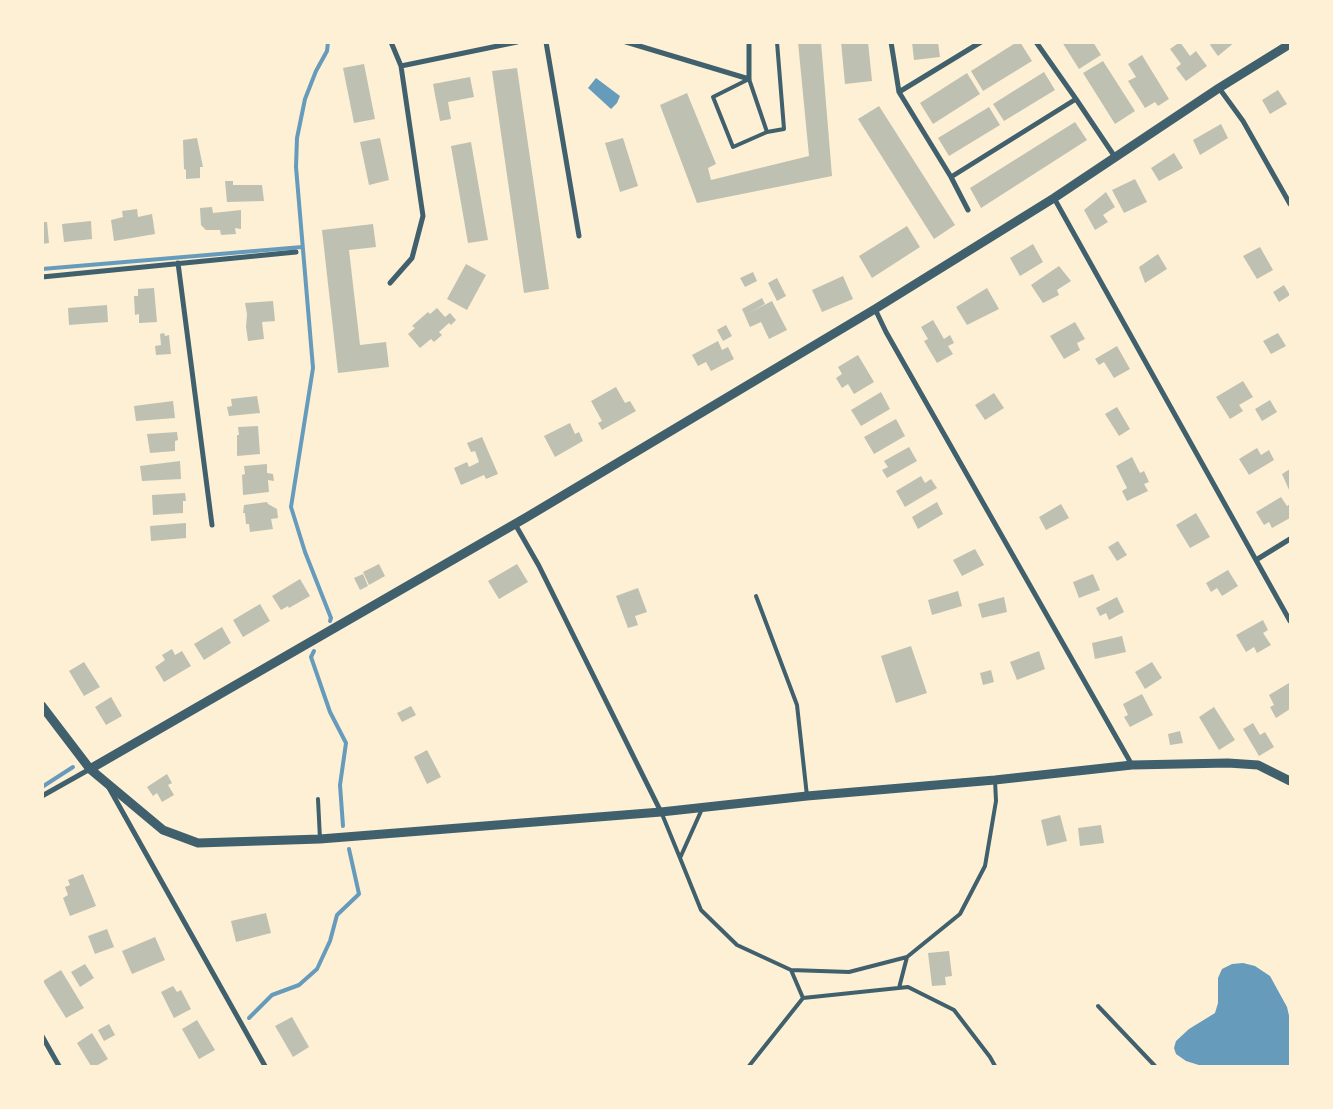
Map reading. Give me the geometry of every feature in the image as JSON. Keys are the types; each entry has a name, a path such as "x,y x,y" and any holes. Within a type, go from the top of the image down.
{"street":[{"path":"390,283 412,258 423,216 401,66 391,42"},
{"path":"401,66 517,42"},
{"path":"546,42 579,236"},
{"path":"626,42 749,79 749,42"},
{"path":"891,42 899,92 968,210"},
{"path":"899,92 981,42"},
{"path":"1036,42 1115,157"},
{"path":"42,796 515,524 875,309 1054,198 1219,88 1290,44"},
{"path":"1219,88 1243,121 1290,204"},
{"path":"950,177 1076,99"},
{"path":"1054,198 1290,621"},
{"path":"42,277 296,252"},
{"path":"178,264 212,525"},
{"path":"875,309 886,332 1132,766"},
{"path":"515,524 539,566 661,812"},
{"path":"1256,560 1290,539"},
{"path":"42,706 90,769 106,784 163,830 198,843 320,839 661,812 704,806 1132,766 1228,763 1258,765 1290,781"},
{"path":"106,784 265,1066"},
{"path":"42,1036 59,1066"}],"lane":[{"path":"767,132 749,79 713,97 734,146 767,132 784,129 777,42"},
{"path":"756,596 797,705 807,796"},
{"path":"661,812 701,910 737,945 790,970 850,972 907,957 960,914 985,866 996,801 995,780"},
{"path":"318,798 320,839"},
{"path":"680,858 704,806"},
{"path":"899,988 907,957"},
{"path":"790,970 803,998"},
{"path":"749,1066 803,998 908,987 954,1010 995,1066"},
{"path":"1098,1006 1155,1066"}],"water":[{"path":"596,78 620,96 617,103 611,109 588,88"},
{"path":"1243,963 1255,966 1270,976 1287,1007 1290,1020 1290,1066 1202,1066 1186,1061 1176,1054 1174,1048 1176,1041 1189,1029 1215,1013 1218,1003 1218,978 1222,969 1232,964"}],"building":[{"path":"798,42 821,42 832,176 697,203 660,105 687,93 716,164 708,168 711,180 809,156"},
{"path":"841,42 868,42 872,81 845,84"},
{"path":"912,42 938,42 940,57 914,60"},
{"path":"1017,42 1020,42 1032,61 983,91 971,71"},
{"path":"1062,42 1093,42 1101,55 1079,69"},
{"path":"1180,42 1190,56 1196,51 1207,66 1186,81 1176,68 1181,64 1170,49"},
{"path":"1213,42 1235,42 1218,56 1210,45"},
{"path":"1142,55 1169,99 1158,106 1155,102 1145,108 1128,81 1136,77 1128,64"},
{"path":"1103,61 1135,111 1115,124 1083,73"},
{"path":"364,64 375,119 354,123 343,68"},
{"path":"517,68 549,289 524,293 492,71"},
{"path":"1044,72 1055,90 1004,121 993,104"},
{"path":"967,73 980,94 933,124 920,103"},
{"path":"470,77 474,97 448,102 451,119 440,121 433,84"},
{"path":"1278,90 1287,104 1270,114 1262,100"},
{"path":"879,106 955,225 934,239 858,119"},
{"path":"989,107 1000,125 949,156 938,138"},
{"path":"1075,122 1087,140 981,208 970,188"},
{"path":"1221,124 1228,138 1200,155 1193,140"},
{"path":"197,138 203,167 200,167 200,178 186,179 183,140"},
{"path":"380,138 389,180 369,185 360,142"},
{"path":"623,138 638,186 620,192 605,143"},
{"path":"471,142 488,240 468,243 451,146"},
{"path":"1174,153 1183,168 1159,181 1151,168"},
{"path":"1135,179 1147,202 1124,213 1112,190"},
{"path":"225,181 233,181 233,185 262,185 264,201 227,202"},
{"path":"1106,192 1115,207 1103,215 1108,222 1095,230 1084,210"},
{"path":"212,207 213,213 241,210 241,229 235,228 236,234 221,235 220,230 206,230 201,225 200,208"},
{"path":"137,209 138,217 152,214 155,234 114,241 111,220 123,217 122,211"},
{"path":"91,221 92,239 64,242 62,224"},
{"path":"42,222 47,222 49,243 42,244"},
{"path":"373,224 376,247 349,250 360,345 386,342 389,367 338,373 322,230"},
{"path":"907,226 920,247 872,278 859,256"},
{"path":"1033,244 1043,262 1020,276 1010,258"},
{"path":"1260,247 1273,270 1257,279 1243,256"},
{"path":"1158,254 1167,269 1145,283 1139,267"},
{"path":"466,264 486,275 467,310 447,299"},
{"path":"1059,266 1071,281 1057,290 1059,295 1043,303 1031,285"},
{"path":"753,272 757,281 745,287 740,278"},
{"path":"843,276 853,299 822,312 812,290"},
{"path":"777,278 786,296 777,301 768,283"},
{"path":"1284,285 1290,295 1279,302 1273,292"},
{"path":"154,288 157,322 139,323 139,314 135,315 134,296 138,296 138,289"},
{"path":"987,288 999,309 967,325 956,307"},
{"path":"762,298 765,304 749,313 772,301 787,330 769,339 761,322 750,327 742,309"},
{"path":"273,301 275,321 262,322 264,339 248,341 245,303"},
{"path":"107,305 108,322 69,325 68,308"},
{"path":"437,308 445,317 450,313 456,320 451,325 449,323 439,332 442,335 434,342 431,339 420,348 408,334 415,328 412,326 428,312 430,314"},
{"path":"933,320 944,339 950,335 954,343 948,346 953,354 937,363 924,341 928,339 921,327"},
{"path":"1075,322 1085,339 1077,343 1080,350 1064,359 1050,336"},
{"path":"726,325 732,336 723,341 717,330"},
{"path":"164,333 165,336 169,335 171,354 156,355 155,346 161,345 160,334"},
{"path":"1278,333 1286,346 1271,354 1263,341"},
{"path":"718,341 722,350 728,347 734,359 711,371 706,362 698,366 692,355"},
{"path":"1117,346 1130,369 1114,378 1104,362 1099,365 1095,359"},
{"path":"858,355 874,382 854,394 848,384 842,388 836,378 842,374 838,367"},
{"path":"1243,381 1253,397 1239,405 1243,411 1230,419 1216,397"},
{"path":"616,387 625,403 630,401 636,411 602,430 598,423 602,421 591,401"},
{"path":"881,392 890,409 861,426 851,410"},
{"path":"994,393 1004,408 985,420 975,405"},
{"path":"257,396 260,413 229,416 227,407 232,406 231,399"},
{"path":"1270,400 1277,412 1262,421 1255,409"},
{"path":"173,401 175,418 136,421 134,406"},
{"path":"1117,407 1130,429 1119,436 1105,414"},
{"path":"896,419 905,436 874,454 864,437"},
{"path":"570,423 575,434 579,432 583,441 555,457 544,436"},
{"path":"258,426 260,454 237,456 238,427"},
{"path":"177,432 178,440 175,441 175,451 150,453 147,434"},
{"path":"482,437 498,474 486,479 484,475 461,485 454,468 467,462 469,467 479,462 475,451 471,452 467,443"},
{"path":"909,447 917,461 887,478 882,470 888,467 884,461"},
{"path":"1257,448 1261,455 1269,450 1274,460 1249,475 1239,459"},
{"path":"1132,457 1140,473 1144,471 1149,482 1144,484 1148,491 1127,501 1122,491 1127,488 1116,466"},
{"path":"180,461 181,479 142,481 140,466"},
{"path":"267,464 267,473 273,474 274,481 268,480 269,492 243,495 242,475 245,474 244,466"},
{"path":"1290,469 1290,492 1282,474"},
{"path":"921,476 925,483 931,479 937,488 905,507 896,491"},
{"path":"185,493 186,501 183,501 183,513 153,515 152,495"},
{"path":"1281,497 1287,506 1290,504 1290,518 1272,528 1269,522 1264,525 1256,512"},
{"path":"267,502 277,509 278,518 271,519 273,529 250,532 249,524 246,524 245,513 243,513 244,505"},
{"path":"937,502 943,514 918,529 912,517"},
{"path":"1061,504 1069,518 1046,530 1039,517"},
{"path":"1196,513 1210,537 1190,548 1176,525"},
{"path":"186,523 186,538 151,541 150,526"},
{"path":"1118,541 1127,555 1117,561 1108,547"},
{"path":"975,549 984,565 962,576 953,560"},
{"path":"379,564 385,576 369,585 363,572"},
{"path":"517,564 528,582 499,599 488,581"},
{"path":"1228,570 1238,586 1222,596 1217,588 1211,592 1206,583"},
{"path":"363,574 368,586 360,590 354,578"},
{"path":"1093,574 1100,590 1079,598 1073,582"},
{"path":"300,579 310,596 289,608 288,606 281,610 272,596"},
{"path":"638,588 647,612 635,616 638,625 628,628 616,596"},
{"path":"958,591 962,606 932,615 928,600"},
{"path":"1004,597 1007,612 982,618 978,604"},
{"path":"1117,597 1124,612 1109,620 1106,613 1100,616 1096,608"},
{"path":"260,604 270,621 243,637 233,620"},
{"path":"1263,620 1268,630 1263,633 1271,645 1257,653 1254,647 1246,652 1236,635"},
{"path":"222,627 231,643 204,660 194,644"},
{"path":"1122,636 1126,652 1095,659 1092,643"},
{"path":"911,646 927,693 896,703 881,656"},
{"path":"172,649 175,655 182,651 191,666 164,682 155,667 165,660 162,655"},
{"path":"1039,651 1045,669 1017,680 1010,662"},
{"path":"84,662 100,687 84,696 69,671"},
{"path":"1152,662 1162,678 1145,689 1135,672"},
{"path":"991,670 994,682 983,685 980,673"},
{"path":"1289,683 1290,709 1276,718 1270,707 1274,705 1269,695"},
{"path":"1142,694 1153,715 1130,727 1124,717 1128,715 1123,704"},
{"path":"111,697 122,716 106,725 95,707"},
{"path":"411,706 416,715 402,722 397,713"},
{"path":"1214,707 1235,740 1219,750 1199,717"},
{"path":"1253,723 1260,735 1265,732 1274,747 1259,756 1243,729"},
{"path":"1180,731 1183,743 1170,745 1168,734"},
{"path":"427,750 441,777 427,784 414,757"},
{"path":"167,774 172,783 168,785 174,795 162,802 157,793 153,796 147,787"},
{"path":"1060,815 1067,841 1047,846 1041,820"},
{"path":"1101,825 1104,843 1080,846 1078,828"},
{"path":"83,874 96,906 70,916 63,898 68,895 65,887 70,885 68,880"},
{"path":"266,913 271,933 236,942 231,921"},
{"path":"107,929 114,947 95,954 88,936"},
{"path":"155,937 165,960 132,974 122,951"},
{"path":"949,951 952,976 945,977 946,985 932,986 928,953"},
{"path":"85,964 94,978 80,987 71,972"},
{"path":"61,970 84,1008 66,1018 43,981"},
{"path":"173,986 177,992 181,990 191,1009 174,1018 161,992"},
{"path":"292,1017 309,1047 293,1057 275,1026"},
{"path":"197,1020 215,1050 199,1059 182,1029"},
{"path":"109,1024 115,1035 104,1041 98,1030"},
{"path":"92,1033 108,1059 96,1066 91,1066 77,1043"}],"waterway":[{"path":"328,42 327,51 316,71 305,99 297,138 296,167 313,368 291,507 305,552 331,618 330,621"},
{"path":"42,269 302,247"},
{"path":"314,651 311,657 330,712 346,743 340,785 343,826"},
{"path":"42,787 73,767"},
{"path":"249,1018 272,995 299,985 317,969 330,941 337,915 359,894 349,849"}]}
